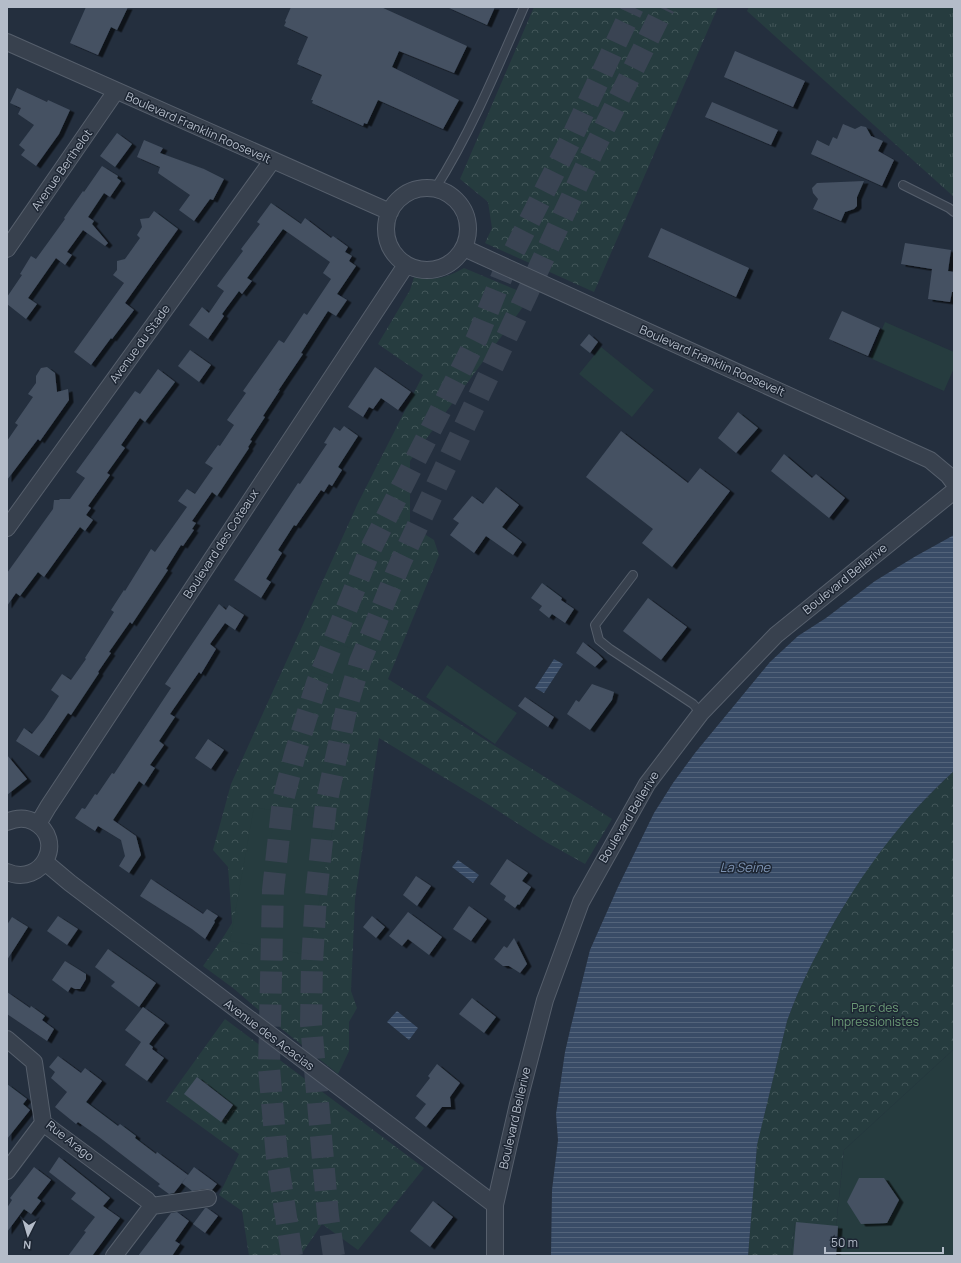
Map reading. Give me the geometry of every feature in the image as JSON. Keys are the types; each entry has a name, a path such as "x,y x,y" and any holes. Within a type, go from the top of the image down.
{"street":[{"name":"Boulevard Franklin Roosevelt","path":"7,42 272,161 390,212"},
{"name":"Avenue Berthelot","path":"7,249 116,91"},
{"name":"Avenue du Stade","path":"7,528 272,161"},
{"path":"422,188 435,189 448,193 458,202 465,212 468,224 468,237 459,257 451,263 443,268 430,271 418,270 406,265 396,257 390,247 386,235 386,223 390,212 398,200 409,192 422,188"},
{"name":"Boulevard Franklin Roosevelt","path":"464,248 930,460 948,475 954,483"},
{"name":"Boulevard des Coteaux","path":"38,824 406,265"},
{"name":"Boulevard Bellerive","path":"495,1256 495,1205 518,1104 545,1000 581,902 647,784 701,713 776,635 954,491"},
{"path":"7,822 13,819 22,818 38,824 44,830 48,838 49,846 45,862 39,869 22,875 7,872"},
{"name":"Avenue des Acacias","path":"45,862 70,883 314,1069 495,1205"},
{"name":"Rue Arago","path":"7,1039 34,1062 43,1123 147,1200 152,1206"},
{"path":"7,1172 43,1123"},
{"path":"114,1256 152,1206 208,1198"}],"lane":[{"path":"435,189 446,172 491,83 524,7"},
{"path":"903,185 954,212"},
{"path":"633,575 595,625 598,640 693,704 701,713"}],"green space":[{"path":"534,7 718,7 594,292 485,243 492,228 488,202 460,179"},
{"path":"749,7 954,7 954,197 747,11"},
{"path":"464,268 531,296 410,461 410,525 434,540 439,555 388,679 612,819 585,864 546,842 486,803 379,738 355,899 351,991 357,1008 349,1022 349,1051 338,1074 233,988 203,966 232,923 228,867 213,850 231,784 358,503 423,375 378,344 410,290 414,277 428,279 440,278"},
{"path":"885,322 954,352 954,368 944,391 870,358"},
{"path":"601,347 654,390 632,417 579,374"},
{"path":"322,639 360,651 349,684 311,672"},
{"path":"447,665 517,713 495,744 426,697"},
{"name":"Parc des Impressionistes","path":"954,771 954,1049 844,1150 836,1226 795,1223 791,1256 748,1256 757,1144 787,1021 796,998 822,944 872,861 890,837"},
{"path":"254,807 334,822 309,955 230,941"},
{"path":"225,1019 424,1168 358,1250 322,1224 300,1256 249,1256 242,1211 219,1195 239,1154 166,1101"},
{"path":"954,1049 954,1256 791,1256 795,1223 836,1226 844,1150"}],"water":[{"name":"La Seine","path":"954,535 954,771 900,827 869,867 828,933 796,998 787,1021 757,1145 748,1256 551,1256 552,1190 558,1140 556,1114 565,1052 571,1026 590,950 618,887 654,813 673,783 695,753 770,662 798,636 826,618 875,581"},
{"path":"554,659 563,664 544,693 535,688"},
{"path":"458,860 479,875 473,883 452,867"},
{"path":"397,1011 418,1028 409,1040 387,1022"}],"building":[{"path":"86,7 128,7 117,30 111,27 98,55 70,43"},
{"path":"291,7 381,7 467,46 454,73 399,51 392,67 459,100 443,129 378,100 367,124 364,123 363,126 312,103 313,100 311,100 322,75 297,64 308,37 284,26"},
{"path":"447,7 495,7 487,25"},
{"path":"735,51 805,81 793,107 724,77"},
{"path":"17,88 47,102 48,100 70,110 59,134 36,166 21,155 25,150 19,145 34,125 18,114 21,108 10,103"},
{"path":"712,102 778,130 771,145 705,117"},
{"path":"843,124 855,129 861,126 866,127 871,136 883,141 878,151 894,160 882,186 811,154 817,140 829,146 833,137 837,139"},
{"path":"117,133 132,144 115,167 100,156"},
{"path":"144,140 163,148 160,153 204,169 224,179 213,200 210,199 194,221 179,210 190,195 158,173 160,167 137,157"},
{"path":"102,166 118,176 117,178 121,181 110,197 104,193 88,217 94,221 92,224 108,243 105,246 83,230 67,252 72,255 65,265 56,258 28,298 37,304 26,319 7,304 7,297 22,275 20,274 31,256 36,259"},
{"path":"864,181 857,197 857,206 854,209 845,212 841,221 813,209 818,199 813,193 812,188 817,183"},
{"path":"271,203 301,224 305,218 331,238 333,236 348,247 345,252 352,256 349,261 356,266 337,294 347,300 336,316 328,311 301,353 303,354 263,416 265,417 250,440 252,441 248,447 249,448 217,496 212,492 192,521 196,523 192,529 194,530 183,546 181,545 166,569 168,570 132,624 130,622 109,652 111,653 98,672 99,673 71,715 68,713 39,756 16,741 24,728 32,734 44,719 59,696 51,690 62,674 71,680 86,659 85,658 114,612 111,610 124,590 125,591 151,549 155,552 187,507 178,501 187,489 195,494 213,468 205,463 218,445 220,446 234,425 227,420 246,393 243,391 279,340 284,343 304,313 307,315 331,279 323,273 330,262 283,229 247,278 252,281 242,294 239,291 222,314 224,316 208,339 189,325 202,307 209,313 224,291 217,286 243,251 241,249 260,224 257,222"},
{"path":"154,211 178,229 125,303 134,310 91,365 74,352 124,283 113,275 117,270 117,261 125,259 140,238 137,235 142,227 140,219 149,218"},
{"path":"661,228 749,268 736,297 648,257"},
{"path":"905,243 951,250 948,271 954,272 954,292 952,292 950,302 928,299 932,269 901,264"},
{"path":"842,311 880,328 868,356 829,339"},
{"path":"589,334 598,342 590,353 580,345"},
{"path":"190,350 211,365 199,382 178,366"},
{"path":"47,367 55,373 57,392 68,389 69,400 40,441 38,439 7,480 7,441 18,425 15,423 33,397 28,394 36,383 36,376 41,368"},
{"path":"375,367 411,392 398,410 381,398 373,409 369,407 363,417 348,407"},
{"path":"158,369 175,382 145,422 140,418 121,445 125,448 107,473 110,475 88,506 91,508 86,515 93,520 85,531 80,527 44,577 38,572 20,596 16,593 7,606 7,573 53,509 54,500 70,499 85,478 76,472 135,391 140,394"},
{"path":"738,412 758,428 736,453 718,438"},
{"path":"344,426 358,436 338,467 342,470 332,486 329,484 324,492 321,490 296,526 294,525 278,550 282,553 266,579 271,582 261,598 234,580 298,483 300,484 327,444 324,443 334,427 340,431"},
{"path":"621,431 688,483 700,468 730,491 672,567 642,543 653,529 586,477"},
{"path":"784,454 812,478 816,474 845,498 829,518 771,471"},
{"path":"496,487 519,505 502,527 522,542 513,555 486,536 474,553 450,535 459,523 453,519 472,496 483,504"},
{"path":"542,583 562,598 561,600 574,609 565,623 552,614 549,618 539,610 542,606 531,598"},
{"path":"648,598 687,627 661,660 623,631"},
{"path":"219,604 226,610 229,605 244,615 235,630 225,623 210,644 216,649 201,674 199,672 170,714 175,717 159,741 164,745 150,765 155,768 144,785 139,781 113,820 136,836 141,855 129,873 119,866 125,856 121,840 98,826 95,831 75,818 82,808 85,809 95,794 97,795 112,773 114,774 171,688 165,684"},
{"path":"583,642 603,659 595,667 576,653"},
{"path":"592,684 614,692 612,700 590,730 567,714 576,700 579,702"},
{"path":"525,697 554,717 548,727 518,706"},
{"path":"208,739 224,750 211,769 195,758"},
{"path":"7,755 27,779 7,795"},
{"path":"507,859 528,873 522,881 531,887 519,905 518,904 515,908 504,900 506,896 490,884"},
{"path":"416,876 431,886 417,906 403,895"},
{"path":"151,879 203,914 207,909 218,916 205,939 140,896"},
{"path":"469,906 487,919 471,941 453,929"},
{"path":"408,912 442,937 429,955 408,939 402,946 389,936"},
{"path":"58,916 78,929 67,945 47,931"},
{"path":"372,916 385,927 376,938 363,927"},
{"path":"12,917 28,927 7,960 7,925"},
{"path":"514,938 527,964 520,973 509,966 503,966 494,959 504,946 507,948"},
{"path":"108,949 156,983 139,1007 111,986 115,982 95,967"},
{"path":"65,961 86,974 86,979 80,989 71,987 68,992 52,980"},
{"path":"7,992 30,1008 31,1006 45,1016 42,1020 54,1029 47,1041 7,1014"},
{"path":"472,998 496,1017 484,1033 459,1014"},
{"path":"143,1007 165,1023 149,1044 153,1047 152,1049 164,1058 147,1081 125,1065 141,1042 125,1030"},
{"path":"58,1056 81,1073 85,1068 102,1081 86,1102 118,1126 120,1124 156,1154 157,1152 188,1175 174,1193 169,1194 158,1186 160,1184 99,1137 78,1122 76,1124 55,1107 67,1092 51,1078 55,1072 49,1067"},
{"path":"437,1064 460,1083 450,1097 451,1107 442,1107 426,1127 415,1118 426,1104 416,1096 430,1078 428,1076"},
{"path":"197,1077 233,1105 221,1122 184,1094"},
{"path":"7,1084 27,1099 23,1104 30,1110 7,1139"},
{"path":"59,1157 110,1198 103,1206 120,1218 92,1256 68,1256 95,1217 71,1199 76,1193 49,1172"},
{"path":"34,1167 51,1180 37,1198 41,1201 31,1214 24,1209 7,1232 7,1208 12,1200 10,1198"},
{"path":"194,1167 217,1184 212,1190 207,1189 192,1191 182,1183"},
{"path":"859,1178 884,1178 899,1200 887,1223 861,1224 847,1202"},
{"path":"433,1201 453,1217 430,1247 410,1231"},
{"path":"205,1208 218,1216 205,1233 193,1224"},
{"path":"177,1212 189,1221 175,1241 180,1244 172,1256 138,1256 171,1213"},
{"path":"796,1222 838,1226 836,1256 793,1256"}],"tunnel":[{"path":"292,1256 277,1158 269,1068 273,890 283,800 295,754 317,683 370,550 477,338 505,269 572,137 633,7"},
{"path":"334,1256 328,1216 311,1024 312,963 316,896 326,805 347,706 360,662 401,561 593,151 664,7"}]}
